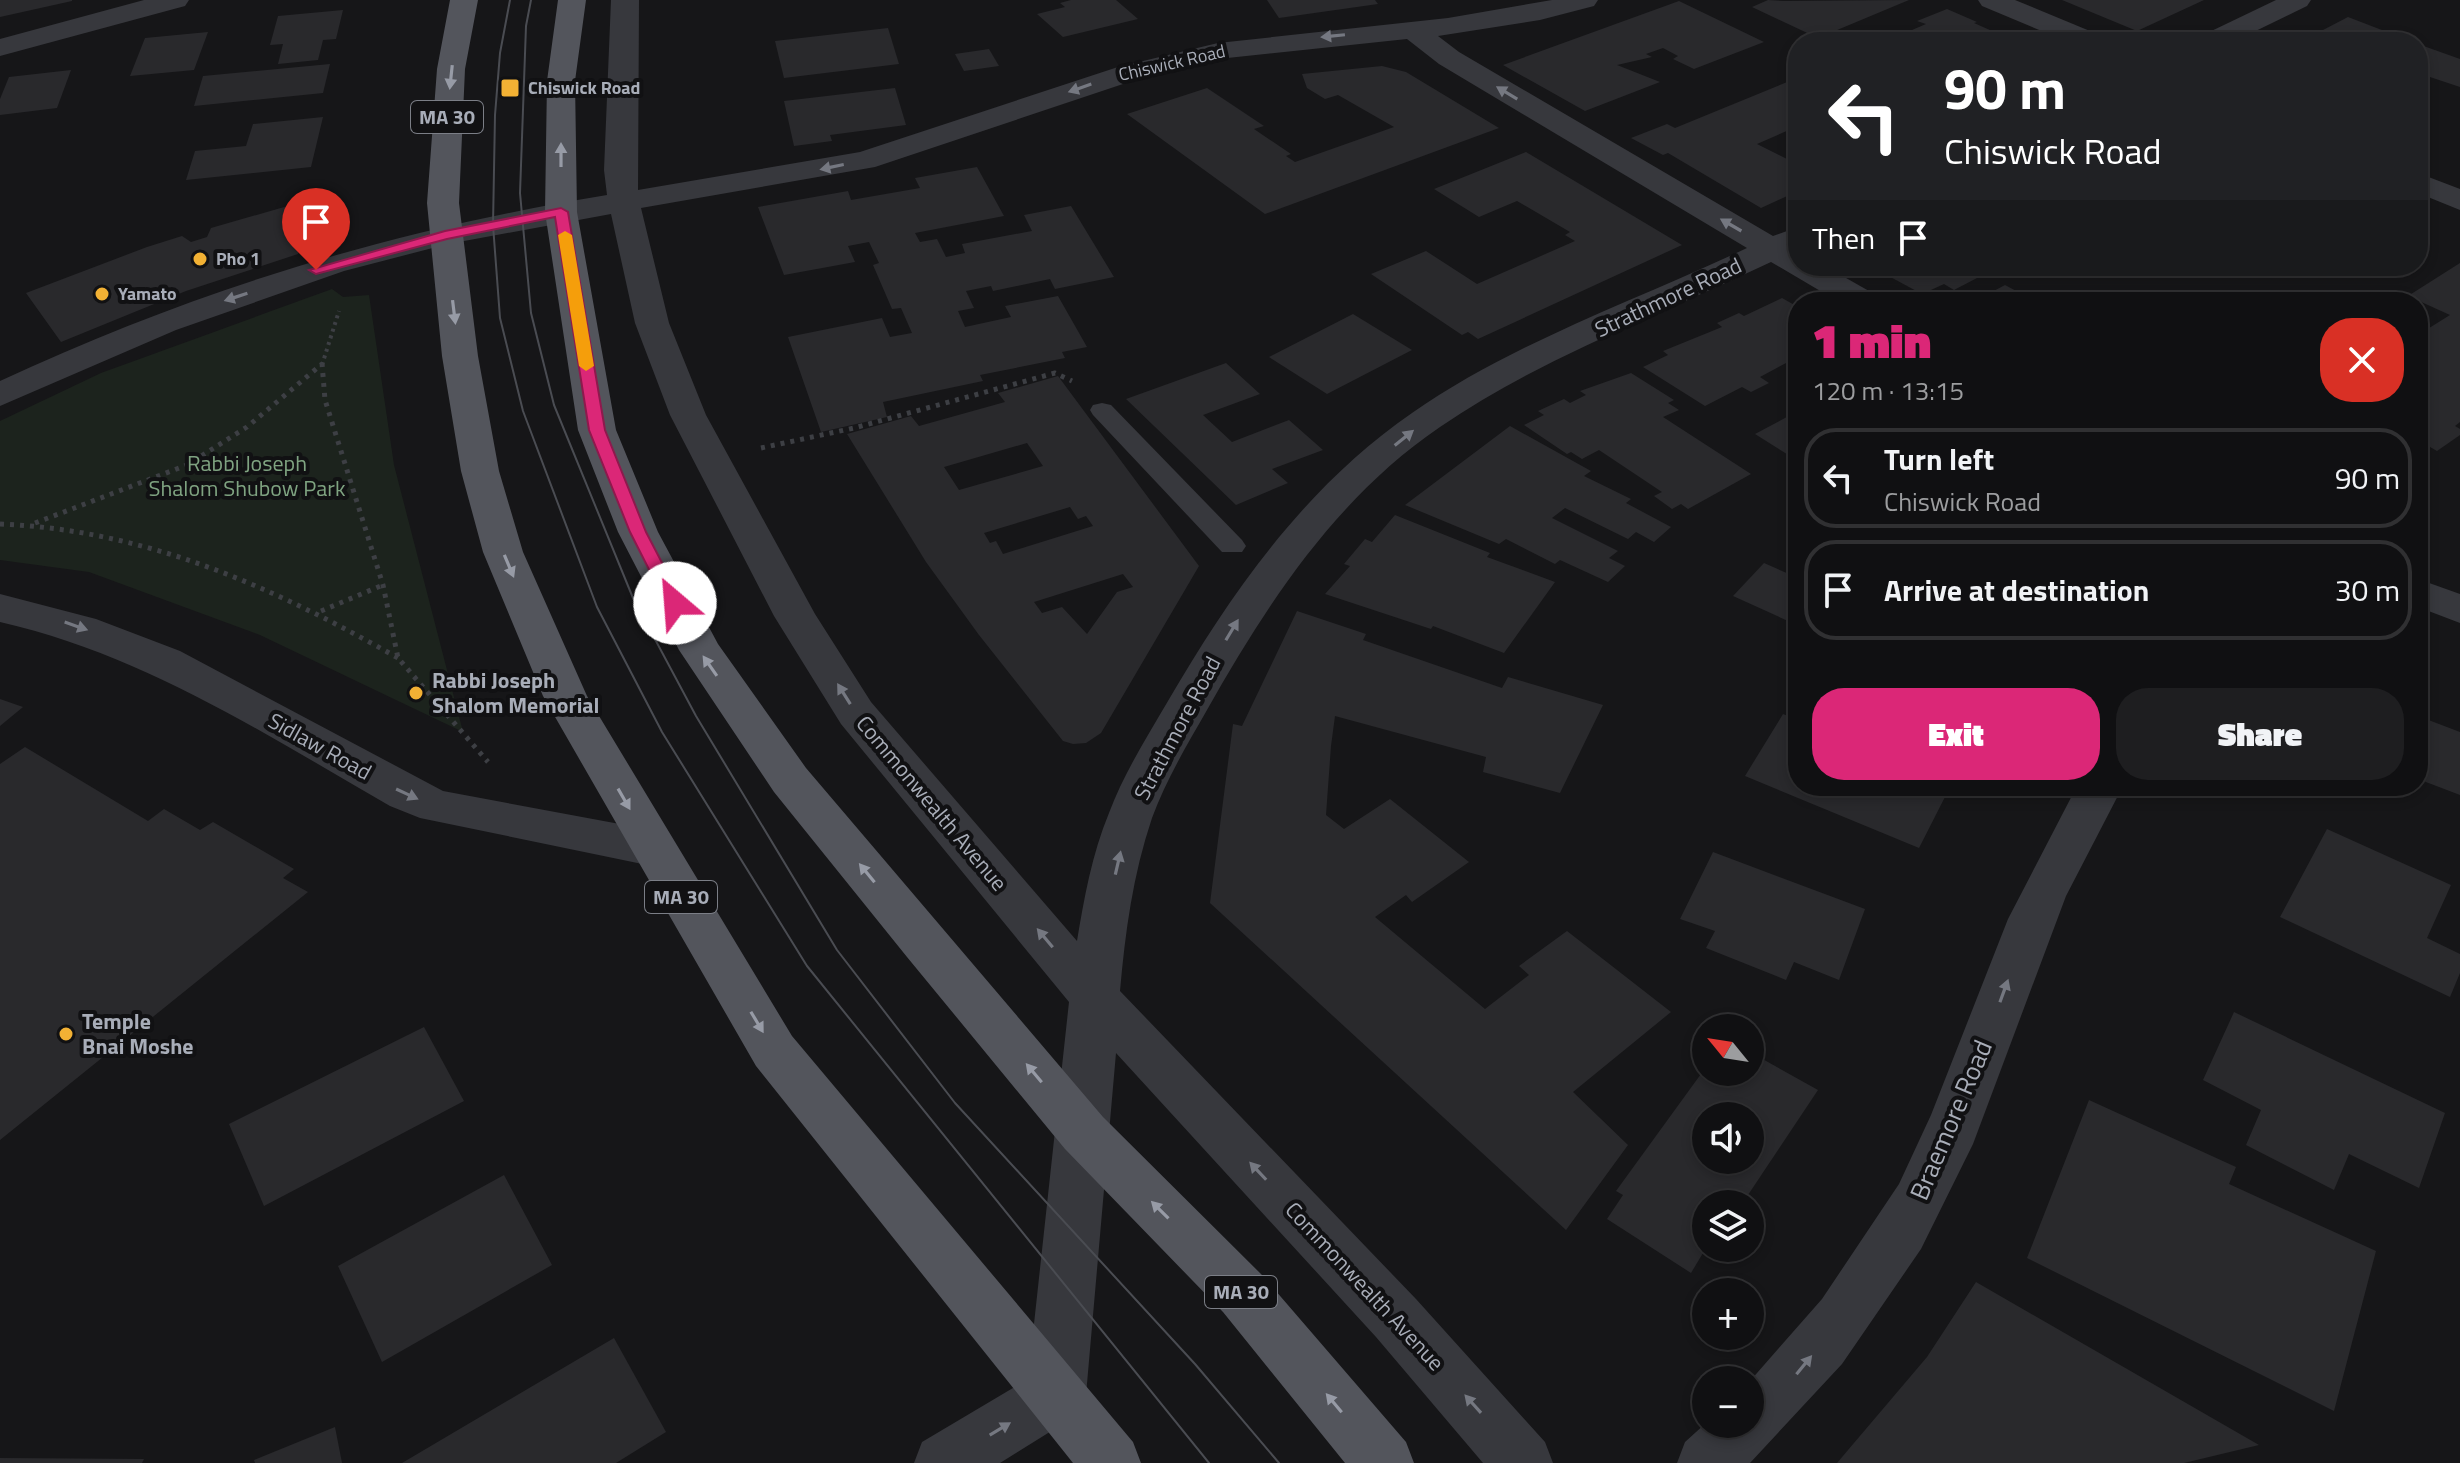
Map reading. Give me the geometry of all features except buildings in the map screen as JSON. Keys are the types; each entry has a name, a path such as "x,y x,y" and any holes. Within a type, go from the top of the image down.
{"main road":[{"name":"MA 30","path":"464,0 451,69 444,146 445,235 460,356 480,471 503,552 565,696 774,1051 1111,1463"},
{"name":"MA 30","path":"572,0 561,81 561,212 597,430 638,532 700,650 790,780 1084,1133 1243,1294 1384,1463"}],"street":[{"path":"0,48 175,0"},
{"name":"Commonwealth Avenue","path":"625,0 620,168 624,202 652,323 688,415 795,616 856,713 1092,994 1396,1318 1523,1463"},
{"name":"Chiswick Road","path":"0,395 186,313 316,270 445,235 561,212 791,175 889,154 1120,75 1198,55 1272,43 1521,14 1584,0"},
{"path":"1992,0 2068,32"},
{"path":"2231,32 2297,0"},
{"path":"1425,26 1436,50 1788,252"},
{"path":"2428,186 2460,200"},
{"name":"Strathmore Road","path":"1056,1395 1084,1133 1092,994 1109,896 1126,827 1153,768 1238,620 1282,558 1326,508 1423,422 1474,390 1788,256"},
{"path":"1825,276 1849,292"},
{"path":"2428,596 2460,609"},
{"name":"Sidlaw Road","path":"0,608 64,622 132,646 223,692 406,794 436,806 652,848"},
{"name":"Braemore Road","path":"1764,1408 1787,1386 1866,1290 1919,1200 1961,1107 2043,893 2072,832 2094,796"},
{"path":"944,1463 1056,1395"},
{"name":"Braemore Road","path":"1707,1463 1733,1438"}],"lane":[{"path":"1102,410 1232,546"}],"path":[{"path":"343,297 322,364 325,400 383,585 398,658"},
{"path":"34,523 187,465 247,427 322,364"},
{"path":"757,449 854,428 1055,373 1077,385"},
{"path":"0,524 34,523 132,543 259,583 320,612 398,658 495,768"},
{"path":"320,612 383,585"}],"green space":[{"name":"Rabbi Joseph Shalom Shubow Park","path":"332,289 343,297 369,295 394,465 463,732 260,635 89,572 0,560 0,421 101,373"}],"tram line":[{"path":"510,0 500,53 495,115 493,225 500,318 523,411 597,607 662,732 807,966 1209,1463"},
{"path":"531,0 526,26 520,193 531,313 554,405 633,598 696,716 837,950 955,1103 1195,1364 1279,1463"}],"slow traffic":[{"path":"565,235 586,366"}],"place":[{"name":"Chiswick Road","path":"510,88"},
{"name":"Pho 1","path":"200,259"},
{"name":"Yamato","path":"102,294"},
{"name":"Rabbi Joseph Shalom Memorial","path":"416,693"},
{"name":"Temple Bnai Moshe","path":"66,1034"}],"route":[{"path":"316,270 445,235 561,212 597,430 638,532 675,603"}]}
